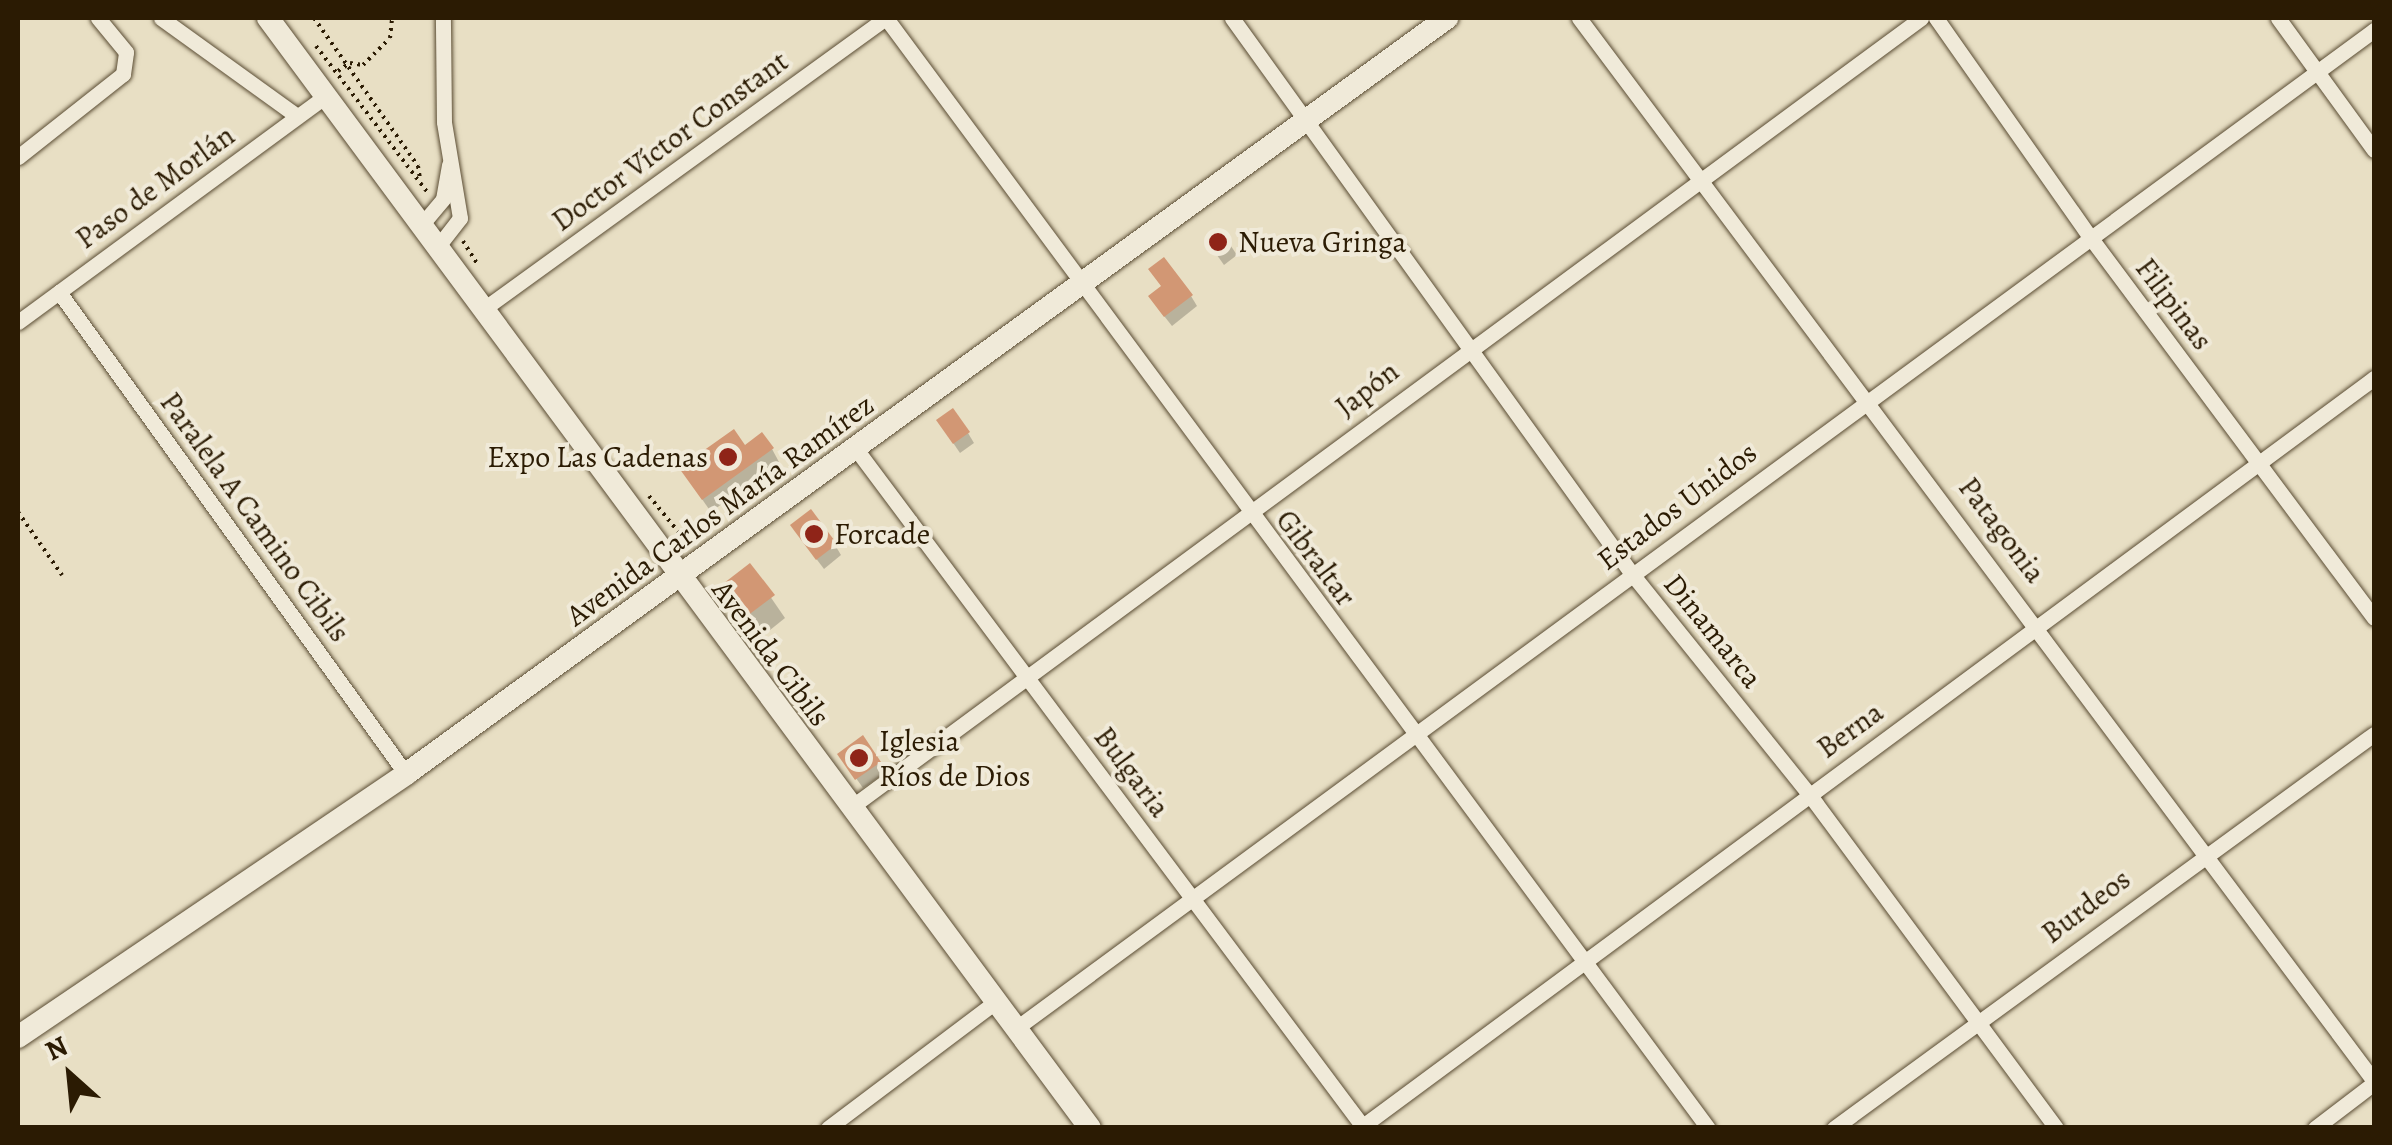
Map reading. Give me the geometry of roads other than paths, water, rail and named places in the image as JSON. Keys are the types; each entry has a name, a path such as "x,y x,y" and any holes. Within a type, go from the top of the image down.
{"street":[{"path":"18,157 123,74 126,52 98,18"},
{"path":"161,18 297,116"},
{"name":"Avenida Cibils","path":"268,18 439,244 678,578 1090,1128"},
{"path":"439,244 460,218 448,165 442,18"},
{"name":"Gibraltar","path":"886,18 1249,514 1708,1128"},
{"name":"Doctor Víctor Constant","path":"485,308 886,18"},
{"name":"Dinamarca","path":"1232,18 1632,574 1809,794 2056,1128"},
{"name":"Avenida Carlos María Ramírez","path":"18,1038 406,774 1447,18"},
{"name":"Patagonia","path":"1579,18 1697,182 2039,624 2374,1082"},
{"name":"Japón","path":"850,808 1028,680 1470,345 1921,18"},
{"name":"Filipinas","path":"1936,18 2090,237 2374,618"},
{"path":"2278,18 2374,150"},
{"name":"Estados Unidos","path":"1015,1030 2374,30"},
{"name":"Paso de Morlán","path":"18,322 297,116 322,90"},
{"path":"423,223 443,199 448,165"},
{"name":"Paralela A Camino Cibils","path":"59,292 406,774"},
{"name":"Berna","path":"1362,1127 2374,378"},
{"name":"Bulgaria","path":"856,450 1362,1127"},
{"name":"Burdeos","path":"1834,1128 2205,851 2374,734"},
{"path":"828,1128 995,1002"},
{"path":"2315,1128 2374,1082"}],"place":[{"name":"Nueva Gringa","path":"1218,242"},
{"name":"Expo Las Cadenas","path":"728,457"},
{"name":"Forcade","path":"814,534"},
{"name":"Iglesia Ríos de Dios","path":"859,758"}]}
